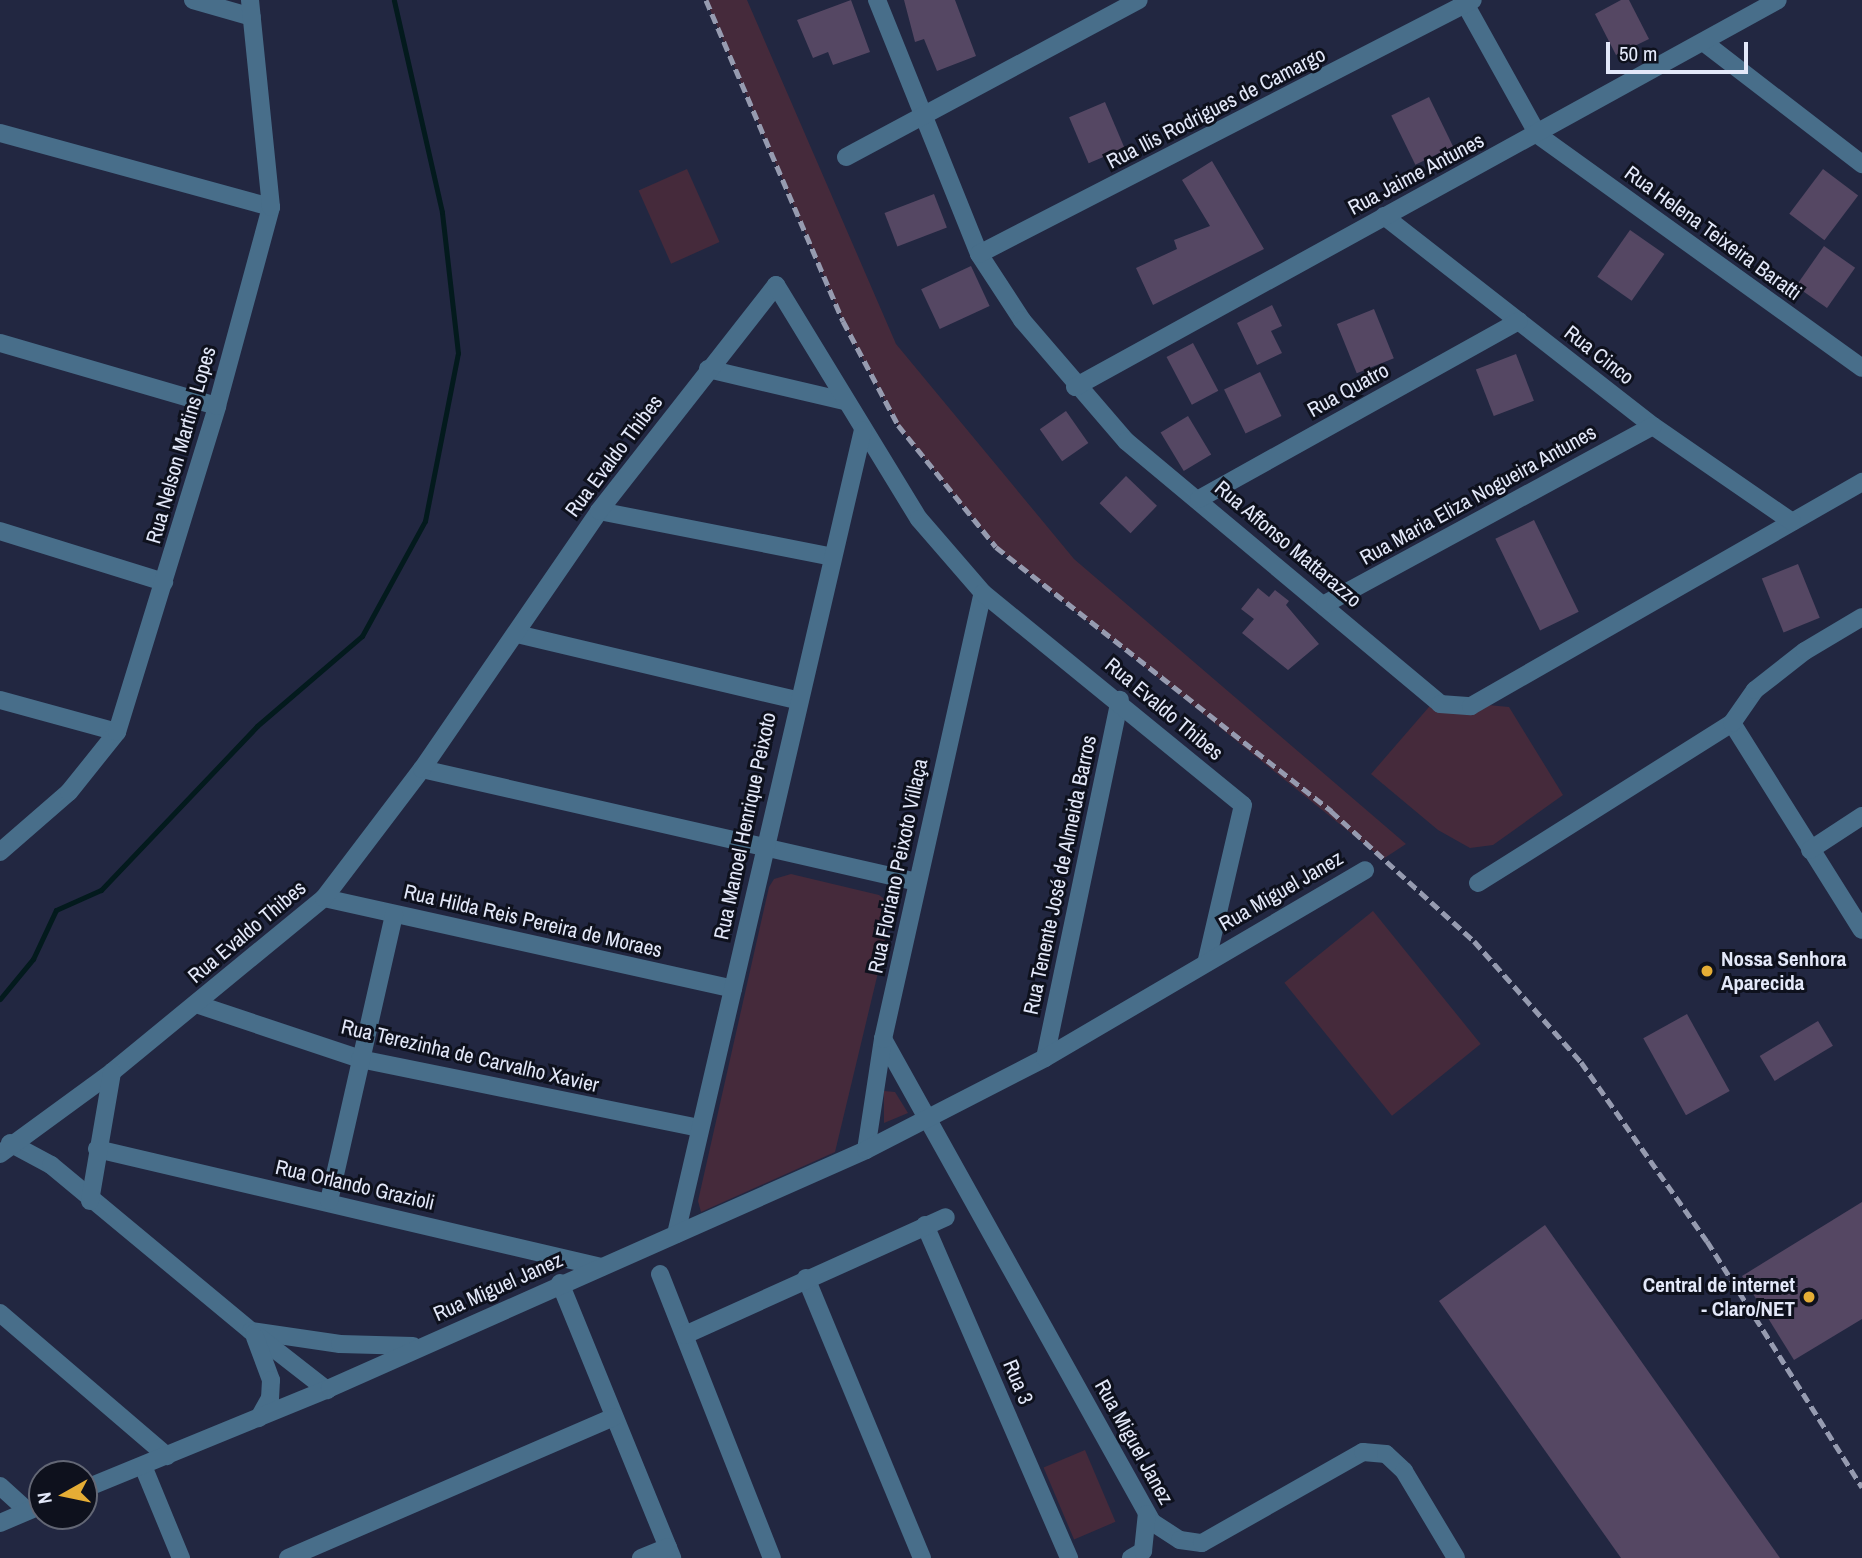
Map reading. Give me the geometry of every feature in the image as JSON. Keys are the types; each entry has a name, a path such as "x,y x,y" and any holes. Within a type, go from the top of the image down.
{"street":[{"path":"192,0 251,9"},
{"name":"Rua Affonso Mattarazzo","path":"877,0 922,118 979,254 1022,320 1076,387 1126,442 1325,604 1440,704 1471,706 1862,482"},
{"path":"846,157 1139,0"},
{"name":"Rua Jaime Antunes","path":"1076,387 1384,216 1706,44 1778,0"},
{"path":"1467,1 1538,135"},
{"name":"Rua Ilis Rodrigues de Camargo","path":"979,254 1467,1"},
{"name":"Rua Nelson Martins Lopes","path":"0,852 69,792 117,732 218,406 271,207 251,9"},
{"path":"1706,44 1862,164"},
{"path":"0,133 271,207"},
{"name":"Rua Helena Teixeira Baratti","path":"1538,135 1862,368"},
{"name":"Rua Cinco","path":"1384,216 1653,426 1792,523"},
{"name":"Rua Evaldo Thibes","path":"5,1148 111,1072 324,898 422,769 599,511 776,285 844,401 919,519 982,593 1120,700 1243,805 1207,960"},
{"name":"Rua Quatro","path":"1199,499 1519,321"},
{"path":"0,343 218,406"},
{"path":"708,369 844,401"},
{"name":"Rua Maria Eliza Nogueira Antunes","path":"1325,604 1653,426"},
{"name":"Rua Manoel Henrique Peixoto","path":"677,1234 698,1128 733,989 829,556 863,430"},
{"path":"599,511 829,556"},
{"path":"0,531 164,582"},
{"name":"Rua Floriano Peixoto Villaça","path":"866,1150 883,1039 982,593"},
{"path":"1478,883 1732,723 1755,690 1805,651 1862,617"},
{"path":"517,634 796,700"},
{"path":"0,700 117,732"},
{"name":"Rua Tenente José de Almeida Barros","path":"1045,1058 1120,700"},
{"path":"1732,723 1862,930"},
{"path":"422,769 917,882"},
{"path":"1810,850 1862,816"},
{"name":"Rua Miguel Janez","path":"98,1484 327,1390 560,1283 866,1150 1045,1058 1207,960 1364,870"},
{"name":"Rua Hilda Reis Pereira de Moraes","path":"324,898 733,989"},
{"path":"329,1202 394,914"},
{"name":"Rua Terezinha de Carvalho Xavier","path":"196,1004 360,1059 698,1128"},
{"name":"Rua Miguel Janez","path":"883,1039 1147,1514 1180,1540 1202,1543 1363,1452 1386,1454 1404,1471 1456,1558"},
{"path":"90,1200 111,1072"},
{"path":"5,1148 51,1165 90,1200 327,1390"},
{"name":"Rua Orlando Grazioli","path":"97,1150 601,1267"},
{"path":"685,1335 946,1217"},
{"name":"Rua 3","path":"925,1225 1069,1558"},
{"path":"660,1273 772,1558"},
{"path":"806,1278 922,1558"},
{"path":"560,1283 670,1553 641,1558"},
{"path":"0,1313 167,1456"},
{"path":"251,1331 340,1344 424,1345"},
{"path":"251,1331 271,1380 270,1398 259,1418"},
{"path":"288,1558 614,1417"},
{"path":"143,1466 181,1558"},
{"path":"0,1486 28,1504"},
{"path":"0,1523 28,1511"},
{"path":"1131,1558 1143,1551 1147,1514"}],"shaded area":[{"path":"706,0 747,0 896,344 1074,559 1406,844 1383,859 996,547 898,425 843,321"},
{"path":"687,169 720,242 671,264 639,191"},
{"path":"1435,700 1509,707 1563,795 1493,845 1470,848 1438,830 1371,774"},
{"path":"791,874 879,895 894,906 835,1152 701,1212 698,1201 769,887 774,879"},
{"path":"1373,911 1481,1044 1392,1116 1284,983"},
{"path":"884,1091 895,1092 908,1113 884,1123"},
{"path":"1085,1450 1115,1522 1074,1539 1044,1468"}],"building":[{"path":"851,0 870,52 833,65 828,52 813,58 797,20"},
{"path":"904,0 955,0 976,56 937,71 924,39 915,42"},
{"path":"1621,0 1629,0 1649,39 1616,55 1595,14"},
{"path":"1429,97 1453,146 1415,165 1391,115"},
{"path":"1105,102 1125,148 1089,163 1069,117"},
{"path":"1212,161 1264,249 1153,305 1136,268 1177,249 1174,240 1210,226 1182,180"},
{"path":"1823,169 1858,195 1824,240 1789,214"},
{"path":"934,194 947,228 897,247 885,213"},
{"path":"1630,230 1664,254 1632,301 1597,277"},
{"path":"1824,246 1855,268 1827,308 1796,286"},
{"path":"971,266 990,306 940,329 921,289"},
{"path":"1272,305 1282,326 1271,331 1282,353 1257,365 1237,323"},
{"path":"1374,309 1394,358 1357,373 1337,324"},
{"path":"1193,343 1218,391 1192,405 1167,357"},
{"path":"1516,354 1534,401 1494,416 1476,369"},
{"path":"1260,372 1281,416 1246,434 1224,390"},
{"path":"1066,411 1088,443 1062,461 1040,429"},
{"path":"1188,416 1211,455 1184,471 1161,432"},
{"path":"1126,476 1157,506 1131,533 1100,503"},
{"path":"1534,520 1579,612 1540,631 1495,539"},
{"path":"1798,564 1820,618 1784,632 1762,579"},
{"path":"1258,588 1269,597 1275,590 1289,601 1286,605 1319,644 1288,670 1242,633 1254,619 1241,609"},
{"path":"1687,1014 1730,1091 1686,1115 1643,1038"},
{"path":"1818,1021 1833,1046 1775,1081 1760,1056"},
{"name":"Central de internet - Claro/NET","path":"1862,1202 1862,1319 1794,1360 1742,1276"},
{"path":"1545,1225 1780,1558 1621,1558 1439,1301"}],"waterway":[{"path":"0,999 33,959 56,910 101,890 257,726 362,636 425,521 458,353 442,212 394,0"}],"railway":[{"path":"706,0 843,321 898,425 996,547 1331,811 1474,941 1581,1062 1707,1241 1862,1487"}],"place":[{"name":"Nossa Senhora Aparecida","path":"1707,971"},
{"name":"Central de internet - Claro/NET","path":"1809,1297"}]}
